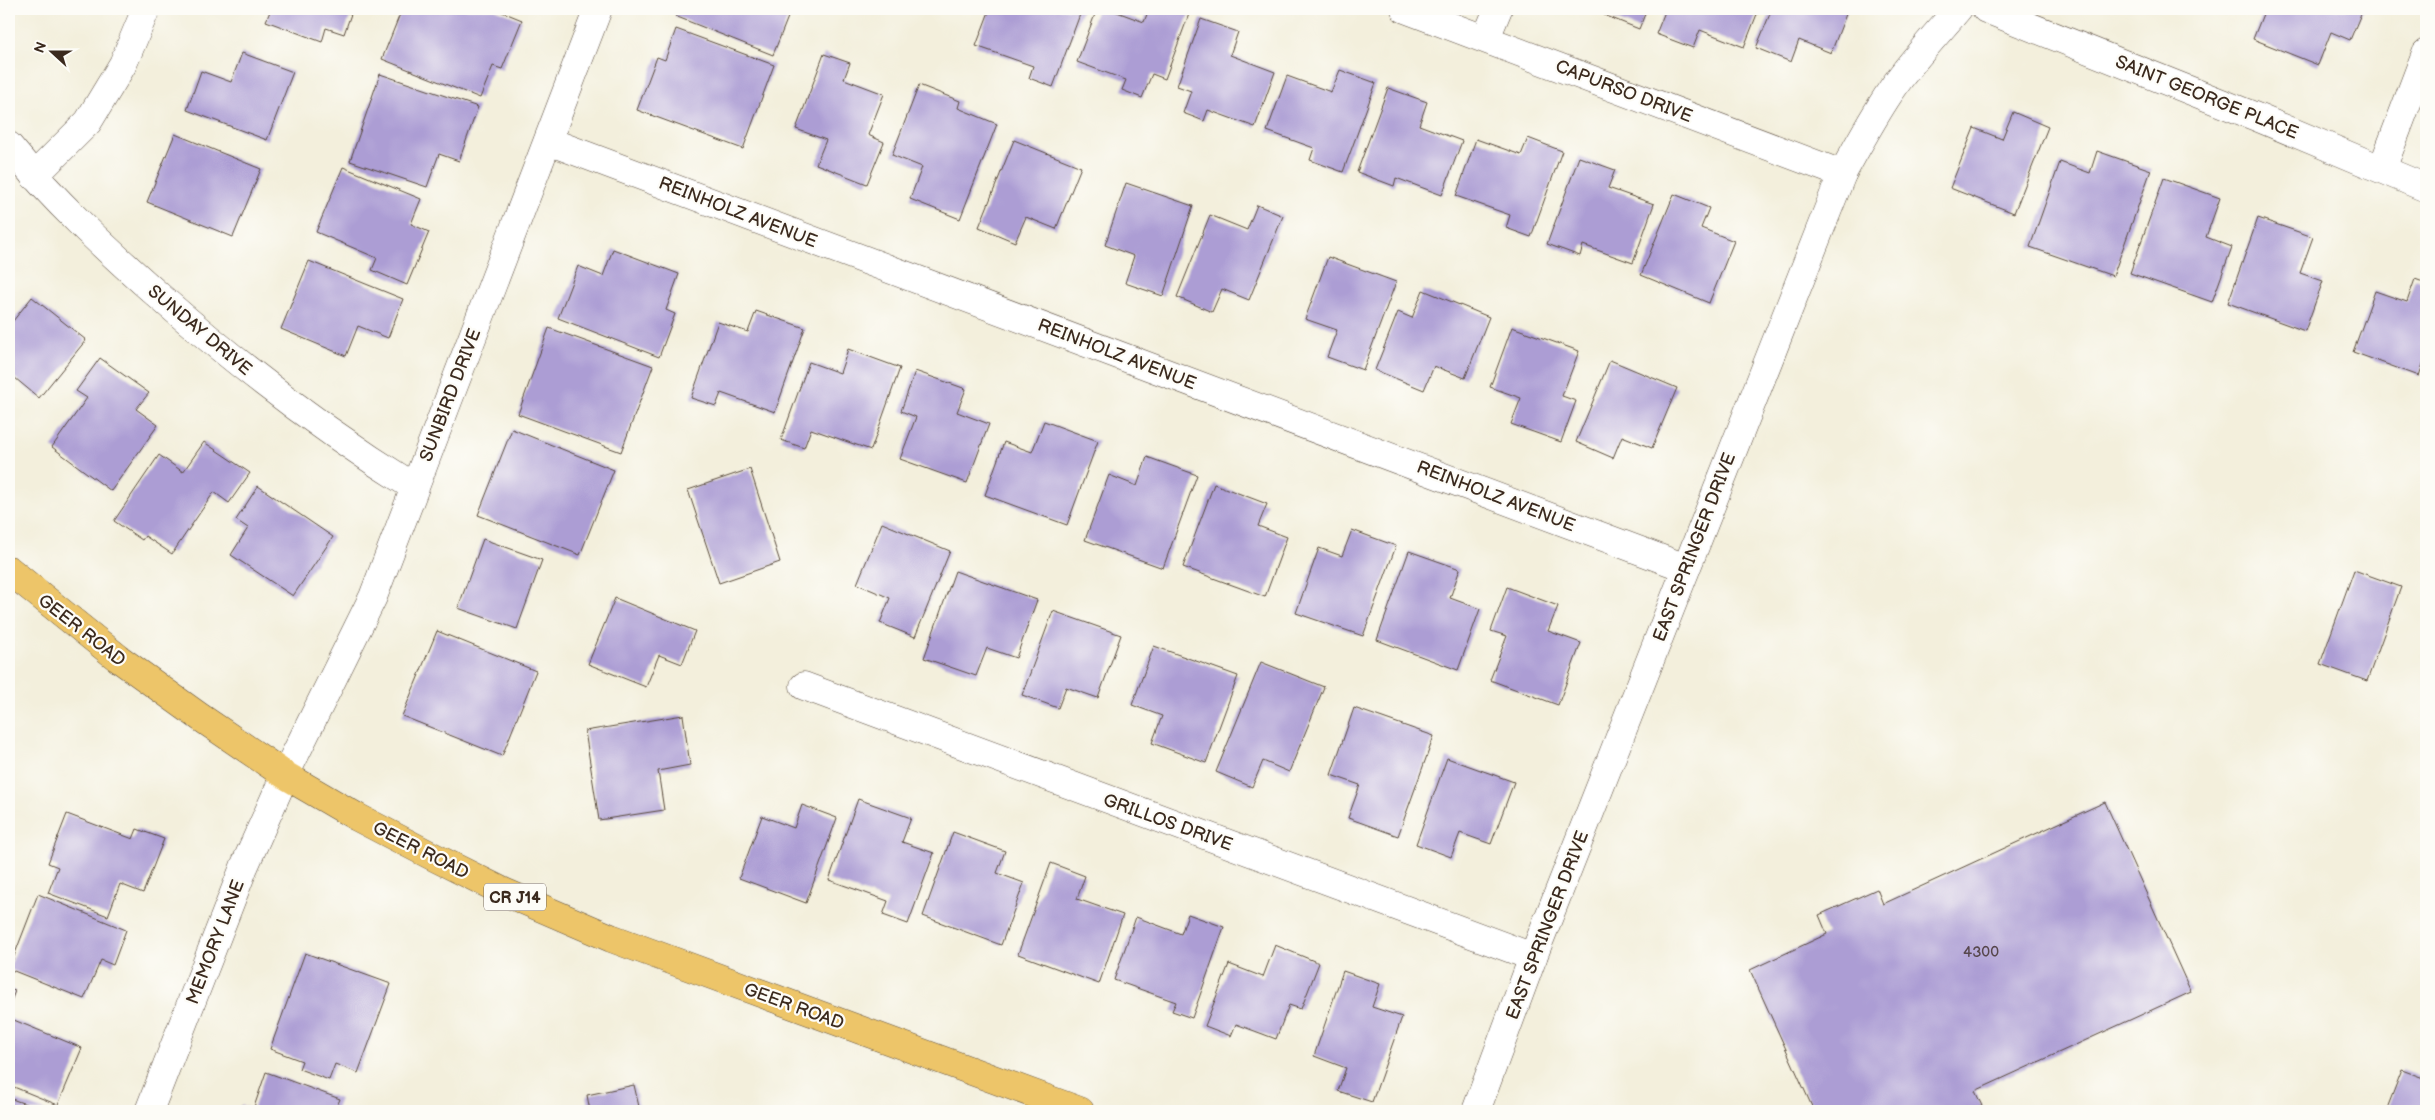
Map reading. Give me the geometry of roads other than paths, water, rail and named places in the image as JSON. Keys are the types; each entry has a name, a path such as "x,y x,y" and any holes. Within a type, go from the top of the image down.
{"main road":[{"name":"GEER ROAD","path":"9,570 125,663 285,775 357,817 432,856 502,891 611,938 1080,1111"}],"street":[{"path":"34,176 88,122 123,64 146,9"},
{"name":"SUNBIRD DRIVE","path":"285,775 373,597 598,9"},
{"name":"CAPURSO DRIVE","path":"1405,9 1842,174"},
{"path":"1486,38 1498,9"},
{"name":"EAST SPRINGER DRIVE","path":"1476,1111 1533,957 1842,174 1867,128 1895,85 1958,9"},
{"name":"SAINT GEORGE PLACE","path":"1986,9 2426,188"},
{"path":"2382,169 2426,52"},
{"name":"REINHOLZ AVENUE","path":"548,141 1686,568"},
{"name":"SUNDAY DRIVE","path":"9,146 34,176 104,248 248,372 374,462 414,487"},
{"name":"GRILLOS DRIVE","path":"804,686 1533,957"},
{"name":"MEMORY LANE","path":"149,1111 244,867 285,775"}]}
